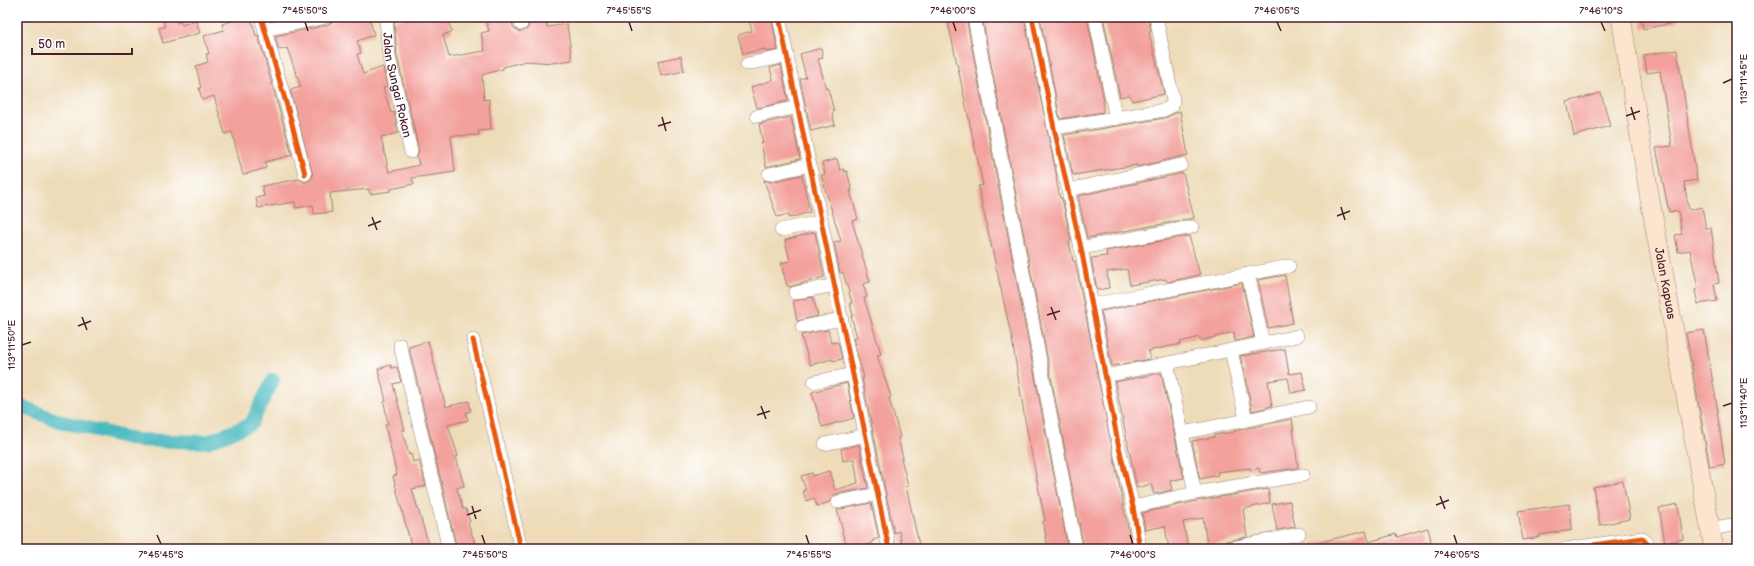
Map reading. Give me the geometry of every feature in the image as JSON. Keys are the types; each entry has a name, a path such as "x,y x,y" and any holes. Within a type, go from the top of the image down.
{"main road":[{"name":"Jalan Kapuas","path":"1621,17 1650,200 1714,549"}],"street":[{"path":"304,174 291,120 262,23 326,17"},
{"name":"Jalan Sungai Rokan","path":"386,17 389,57 411,152"},
{"path":"779,17 889,549"},
{"path":"974,17 1076,549"},
{"path":"1032,17 1054,128 1081,248 1105,376 1133,507 1140,549"},
{"path":"1096,17 1116,119"},
{"path":"1054,128 1116,119 1164,110 1172,106 1173,100 1156,17"},
{"path":"747,64 787,56"},
{"path":"757,116 798,107"},
{"path":"1068,190 1181,165"},
{"path":"769,174 810,166"},
{"path":"781,230 822,222"},
{"path":"1081,248 1192,227"},
{"path":"1091,305 1289,266"},
{"path":"1248,274 1263,343"},
{"path":"795,293 835,284"},
{"path":"802,327 842,319"},
{"path":"1105,376 1297,336"},
{"path":"472,340 521,549"},
{"path":"400,345 450,549"},
{"path":"1231,350 1246,420"},
{"path":"1167,363 1195,493"},
{"path":"814,382 853,374"},
{"path":"1182,433 1309,407"},
{"path":"825,444 866,435"},
{"path":"1133,507 1195,493 1303,475"},
{"path":"838,502 878,494"},
{"path":"1710,528 1737,524"},
{"path":"1226,549 1300,534"},
{"path":"1565,549 1642,538 1648,545 1649,549"}],"building":[{"path":"162,17 175,17 177,23 181,22 182,25 196,20 200,33 163,43 159,28 165,27"},
{"path":"245,17 251,17 256,36 258,35 292,155 265,162 266,168 243,175 232,132 225,134 214,96 202,100 196,66 208,62 206,54 209,54 204,36 224,30 222,24"},
{"path":"351,17 369,17 374,35 357,41 361,53 357,54 363,74 383,67 387,86 383,88 391,113 394,112 398,133 381,137 389,172 419,165 417,156 419,150 397,56 394,21 404,19 403,17 447,17 452,32 443,35 449,57 485,51 481,33 489,31 485,17 511,17 513,27 519,32 527,29 529,26 528,18 547,18 547,27 567,24 572,60 552,63 526,61 503,67 503,69 482,75 484,100 489,99 491,130 478,131 479,135 451,136 455,172 412,178 414,184 391,189 391,191 370,194 369,189 330,193 332,212 314,214 313,205 296,208 295,202 258,208 256,198 264,196 262,186 299,179 303,182 307,182 313,176 290,90 301,87 287,48 279,50 275,36 328,25 332,22"},
{"path":"748,17 771,17 778,50 766,52 765,49 743,54 738,35 752,31"},
{"path":"947,17 966,17 1068,549 1049,549 1045,536 1043,521 1045,521 1025,420 1012,339 978,186 983,185"},
{"path":"982,17 1024,17 1060,198 1062,198 1071,241 1069,242 1073,261 1075,261 1132,549 1084,549"},
{"path":"1040,17 1087,17 1104,101 1103,112 1060,119"},
{"path":"1103,17 1148,17 1151,32 1149,32 1164,94 1132,101 1130,95 1120,97"},
{"path":"1641,17 1678,17 1679,22 1643,29"},
{"path":"821,48 823,58 818,59 826,89 828,88 834,112 832,113 835,125 811,131 800,79 806,77 800,54"},
{"path":"1677,50 1697,180 1684,182 1689,210 1702,207 1706,229 1711,228 1719,283 1714,284 1717,301 1698,304 1695,290 1698,289 1690,250 1678,252 1675,235 1682,234 1678,211 1669,212 1656,148 1672,146 1660,71 1647,73 1644,55"},
{"path":"681,56 684,71 661,76 658,61"},
{"path":"781,65 788,101 757,108 751,87 773,80 770,68"},
{"path":"1601,93 1610,126 1574,136 1567,102"},
{"path":"1180,111 1188,155 1137,167 1137,165 1073,175 1064,135 1165,118"},
{"path":"791,117 800,159 766,167 759,124"},
{"path":"837,159 840,170 844,169 844,172 847,171 852,191 850,191 858,219 852,221 870,282 863,284 867,297 864,298 881,354 877,355 891,397 889,398 900,437 898,438 908,486 906,486 920,549 903,549 899,531 894,533 862,378 864,378 853,338 857,337 851,316 853,316 850,303 852,303 843,272 840,273 834,242 841,241 821,175 825,174 822,163"},
{"path":"1183,173 1194,218 1087,238 1078,196"},
{"path":"802,175 810,212 789,218 788,214 777,217 764,180 771,182"},
{"path":"815,232 824,277 789,287 787,286 781,263 790,261 785,240"},
{"path":"1189,236 1200,275 1167,282 1166,279 1130,285 1127,269 1107,272 1109,288 1097,290 1091,258 1107,256 1106,251"},
{"path":"1285,275 1293,323 1268,328 1258,280"},
{"path":"1242,283 1254,337 1235,341 1234,332 1200,341 1200,337 1180,342 1181,344 1148,351 1150,359 1112,366 1101,311"},
{"path":"813,297 818,316 797,321 793,301"},
{"path":"828,330 831,343 838,342 842,359 833,361 832,359 810,365 801,335"},
{"path":"1704,330 1725,464 1710,467 1686,333"},
{"path":"428,341 446,407 469,401 471,411 466,413 468,420 448,425 458,456 456,457 464,486 457,488 463,509 466,509 470,522 468,523 477,549 457,549 409,347"},
{"path":"1285,349 1289,374 1302,372 1306,390 1291,393 1288,378 1268,381 1272,406 1252,411 1244,367 1240,356"},
{"path":"391,365 391,368 397,367 401,382 393,384 405,430 402,430 409,455 411,454 413,462 419,460 426,486 412,489 430,549 412,549 393,476 397,475 385,425 388,424 384,402 386,401 378,369"},
{"path":"1161,373 1184,478 1170,481 1172,490 1154,494 1151,484 1137,488 1115,382"},
{"path":"847,383 854,418 822,427 812,392"},
{"path":"1292,419 1298,468 1260,473 1259,468 1250,470 1250,468 1217,472 1218,475 1200,479 1192,441"},
{"path":"859,445 868,488 836,494 832,496 830,502 817,506 814,498 806,501 803,490 806,490 801,476 812,473 813,476 829,471 835,490 858,483 854,459 843,461 841,449"},
{"path":"1623,481 1630,519 1600,525 1593,487"},
{"path":"1268,489 1270,503 1243,509 1247,537 1207,545 1203,518 1183,522 1188,547 1169,549 1165,526 1145,530 1142,513 1197,501"},
{"path":"1290,501 1295,527 1277,530 1272,504"},
{"path":"871,503 879,538 872,541 873,543 856,549 848,549 837,510"},
{"path":"1570,504 1572,530 1539,535 1540,537 1523,540 1518,511"},
{"path":"1678,504 1683,539 1665,543 1659,508"},
{"path":"1428,528 1431,541 1414,546 1415,549 1312,549 1312,544 1366,531 1369,542 1396,534 1397,537"},
{"path":"1297,542 1299,549 1280,549 1279,546"}],"waterway":[{"path":"17,405 59,421 136,440 207,442 251,424 273,380"}],"cycle path":[{"path":"261,17 305,174"},
{"path":"779,17 889,549"},
{"path":"1032,17 1054,128 1081,248 1118,443 1133,507 1140,549"},
{"path":"473,340 521,549"},
{"path":"1565,549 1642,538 1648,545 1649,549"}]}
